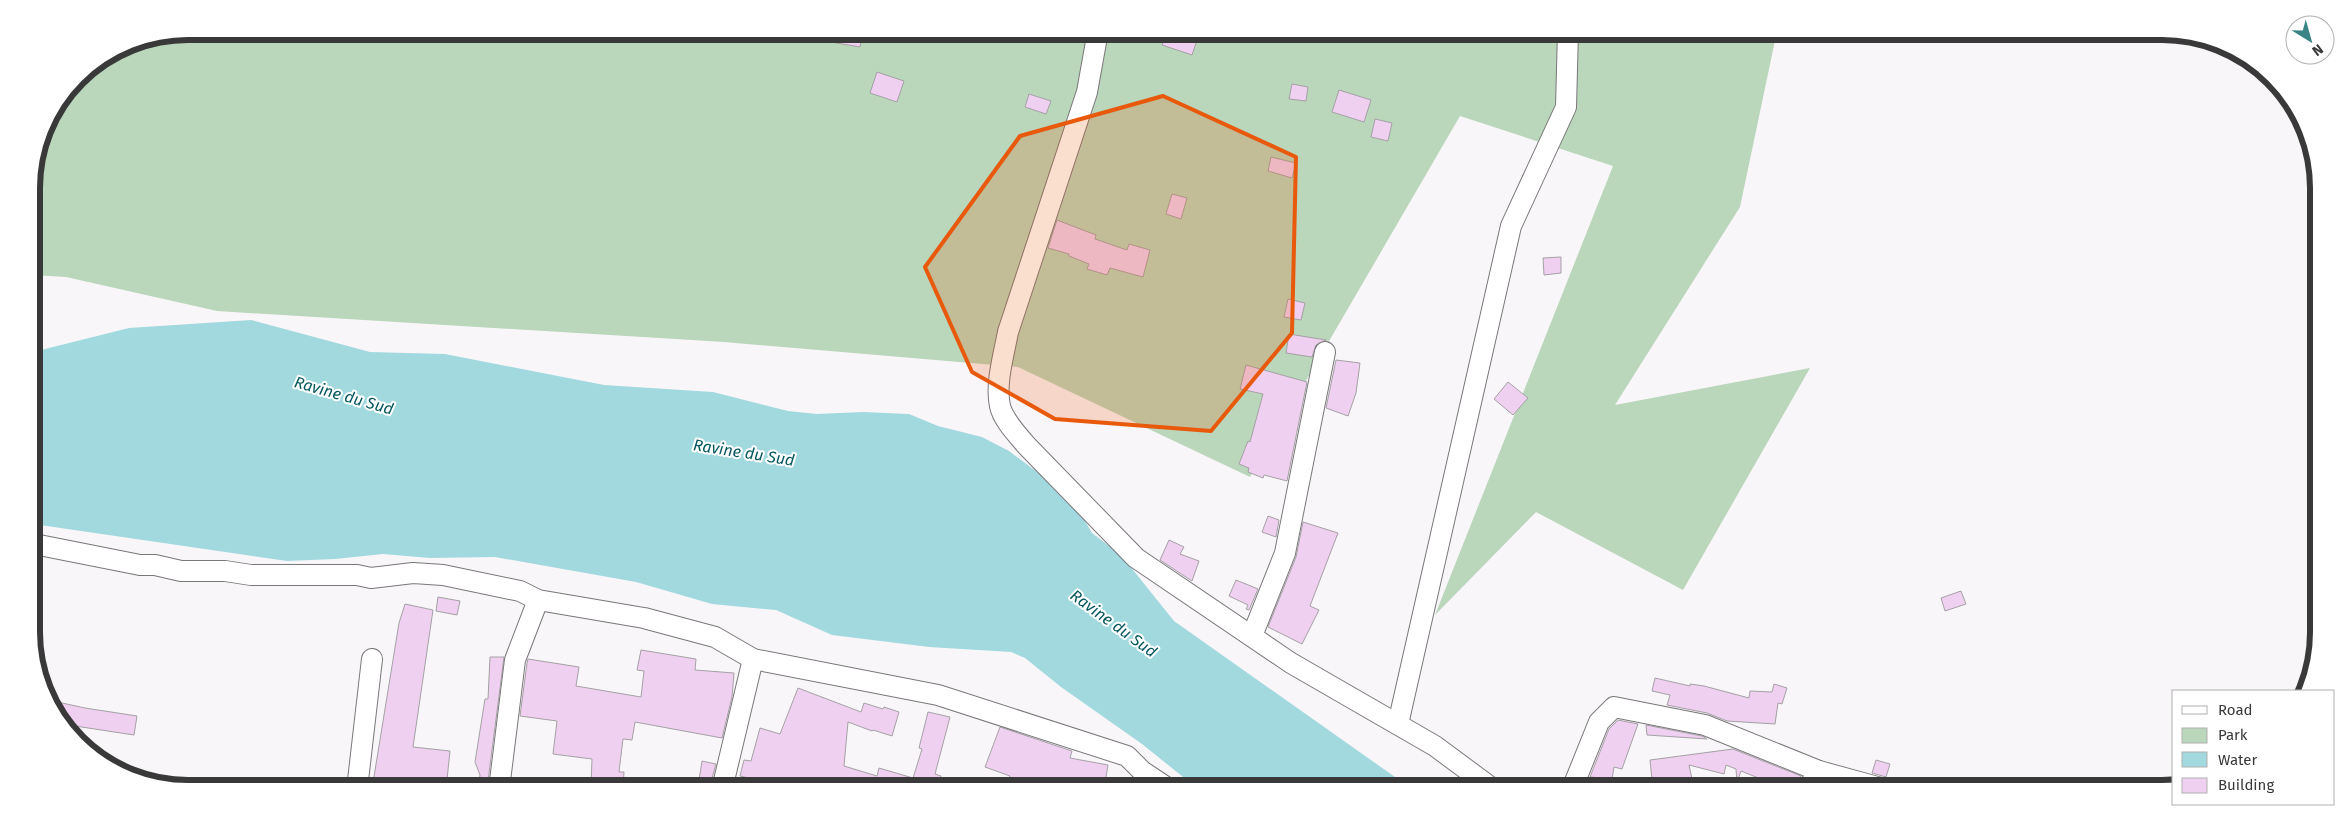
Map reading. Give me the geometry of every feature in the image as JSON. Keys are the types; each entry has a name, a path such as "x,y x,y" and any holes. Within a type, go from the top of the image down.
{"street":[{"path":"1096,40 1086,92 1008,332 1000,371 1000,406 1010,426 1026,445 1136,558 1291,663 1435,746 1482,780"},
{"path":"1398,724 1511,226 1566,107 1568,40"},
{"path":"1252,636 1285,553 1325,352"},
{"path":"40,545 131,564 155,565 181,571 225,571 251,575 356,575 371,578 413,573 444,575 520,591 538,600 644,618 671,625 715,637 753,659 938,695 1127,756 1142,771 1156,780"},
{"path":"500,780 515,660 538,600"},
{"path":"358,780 372,659"},
{"path":"724,780 753,659"},
{"path":"1575,780 1599,722 1614,708 1683,720 1713,728 1819,771 1852,780"},
{"path":"1813,780 1819,771"}],"highlighted area":[{"path":"1163,96 1296,157 1292,333 1211,431 1055,419 972,372 925,267 1020,136"}],"green space":[{"path":"1775,40 1740,207 1615,405 1810,368 1683,590 1536,512 1435,615 1613,166 1460,116 1250,477 1018,367 724,342 217,311 66,277 40,275 40,178 45,150 51,131 71,98 90,77 106,65 131,51 169,41"}],"water":[{"name":"Ravine du Sud","path":"251,320 370,352 445,354 604,385 713,392 788,411 817,414 863,412 909,414 938,426 982,437 1009,451 1071,497 1092,533 1121,555 1174,621 1399,780 1187,780 1142,744 1061,687 1025,658 1011,652 929,647 832,635 776,610 712,604 636,582 495,557 430,558 383,554 287,561 40,525 40,350 129,328"}],"building":[{"path":"819,40 861,40 860,47"},
{"path":"1164,40 1197,40 1192,55 1162,45"},
{"path":"877,72 904,81 897,102 870,93"},
{"path":"1292,84 1308,87 1306,101 1289,99"},
{"path":"1339,90 1371,100 1364,122 1332,112"},
{"path":"1029,94 1051,101 1046,114 1025,107"},
{"path":"1375,119 1392,123 1388,141 1371,137"},
{"path":"1271,157 1296,163 1292,178 1268,171"},
{"path":"1172,194 1187,198 1181,219 1166,214"},
{"path":"1057,220 1096,235 1095,239 1127,250 1129,244 1150,250 1143,277 1110,268 1107,275 1087,269 1089,264 1069,256 1069,254 1048,248"},
{"path":"1561,257 1561,273 1544,275 1543,258"},
{"path":"1288,299 1305,303 1301,320 1284,317"},
{"path":"1289,334 1326,340 1316,345 1312,357 1286,353"},
{"path":"1336,360 1360,363 1356,393 1348,416 1326,408"},
{"path":"1246,365 1307,382 1287,481 1264,475 1263,478 1248,472 1249,468 1239,464 1248,441 1250,442 1263,394 1240,389"},
{"path":"1508,382 1528,398 1513,415 1494,399"},
{"path":"1268,516 1279,520 1276,537 1262,532"},
{"path":"1303,522 1338,533 1310,606 1319,610 1302,644 1268,627 1296,557"},
{"path":"1169,540 1184,547 1180,554 1199,561 1192,581 1160,560"},
{"path":"1236,580 1258,589 1249,610 1246,609 1248,605 1229,596"},
{"path":"1961,591 1966,604 1945,611 1941,598"},
{"path":"438,597 460,601 457,615 436,611"},
{"path":"405,604 433,610 413,747 450,751 447,780 373,780 399,623"},
{"path":"641,650 696,659 695,670 734,673 732,697 722,738 635,722 632,740 623,739 619,772 624,772 623,780 591,780 592,759 553,754 557,721 520,716 528,659 579,667 576,686 641,697 644,671 637,670"},
{"path":"490,657 504,657 488,780 479,780 480,775 475,762 485,699 488,699"},
{"path":"1655,678 1690,686 1690,684 1704,686 1749,698 1750,691 1772,692 1774,684 1787,688 1782,704 1778,703 1775,724 1727,721 1707,713 1667,705 1670,695 1652,691"},
{"path":"798,688 861,712 864,703 883,709 884,707 899,712 892,736 848,722 844,766 877,776 879,768 913,778 922,749 919,748 928,712 950,717 935,774 941,776 940,780 757,780 740,776 744,760 751,761 760,728 780,734"},
{"path":"58,702 137,716 134,735 75,726"},
{"path":"1618,720 1638,724 1622,769 1614,767 1612,779 1590,777 1609,729"},
{"path":"1646,725 1702,736 1707,739 1647,735"},
{"path":"1000,727 1072,751 1070,758 1108,765 1106,780 1008,780 1010,776 985,767"},
{"path":"1733,749 1801,776 1799,780 1764,780 1741,771 1737,780 1736,769 1726,765 1724,774 1689,765 1692,780 1667,780 1667,778 1652,780 1650,760"},
{"path":"1876,760 1890,764 1886,777 1872,773"},
{"path":"702,761 716,764 712,780 699,780"}]}
